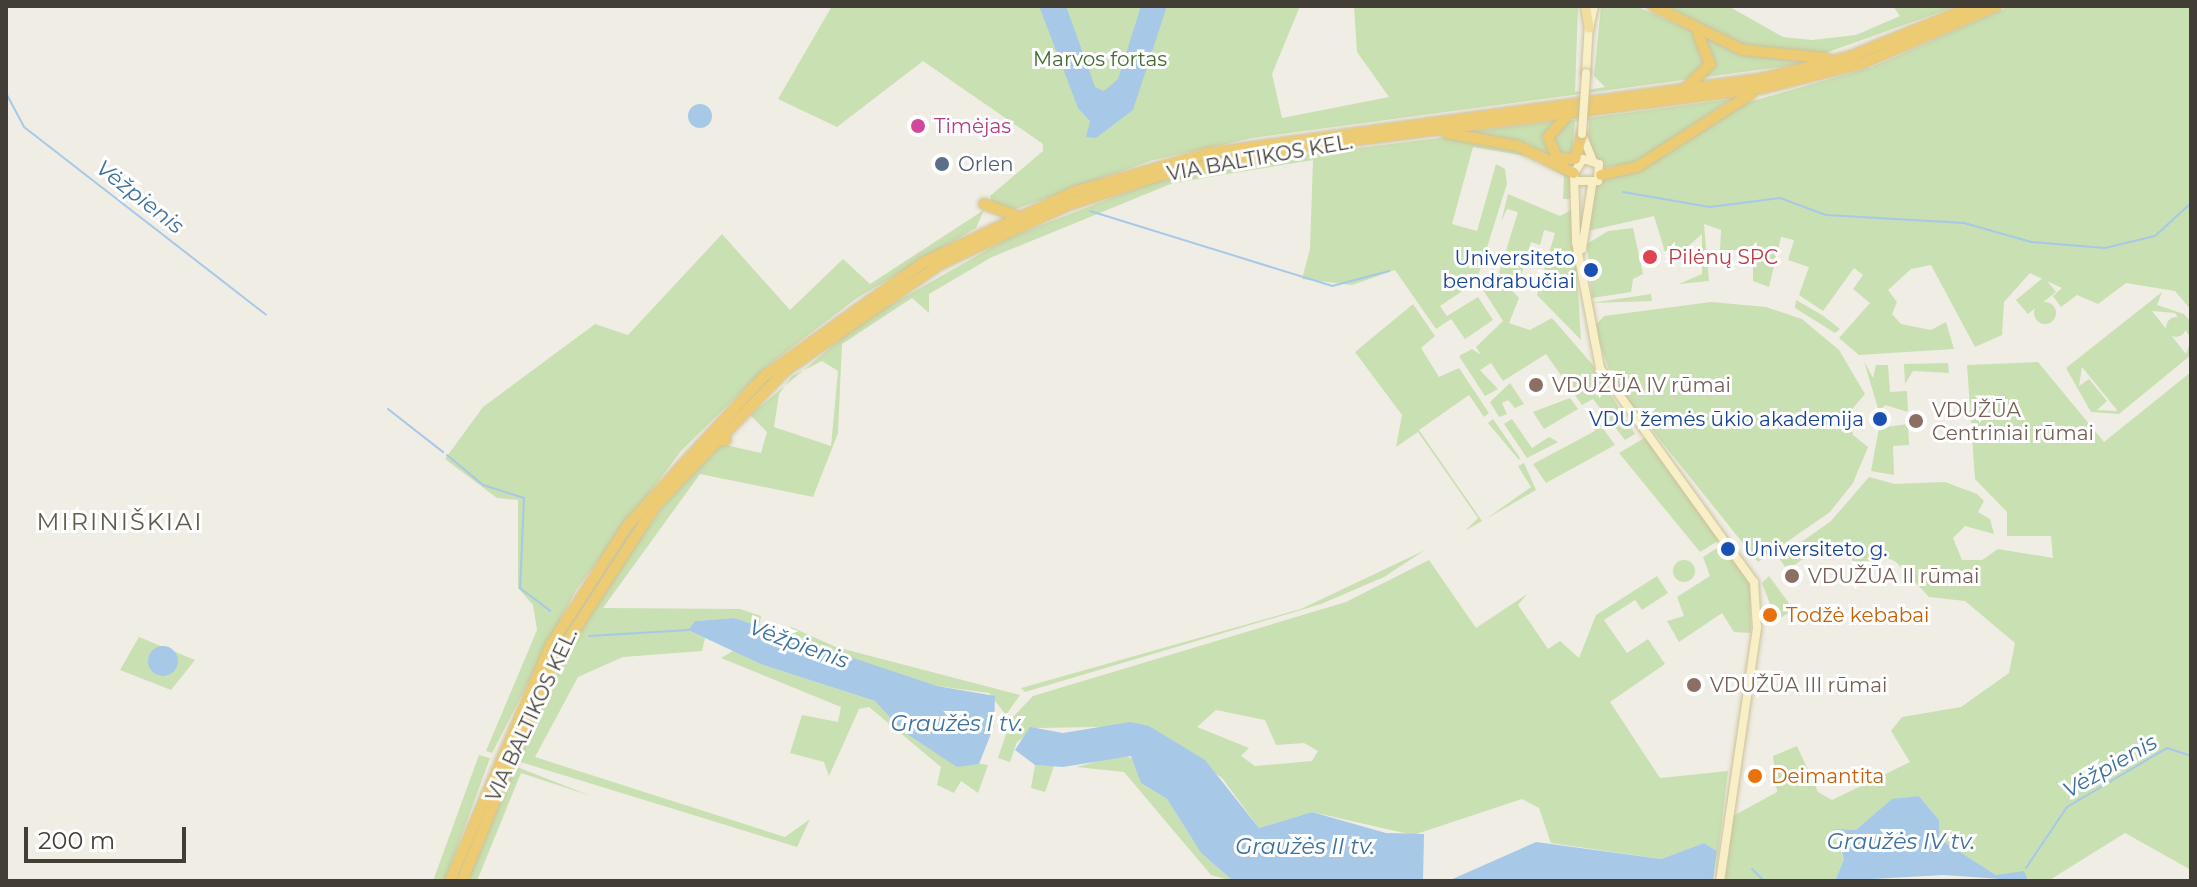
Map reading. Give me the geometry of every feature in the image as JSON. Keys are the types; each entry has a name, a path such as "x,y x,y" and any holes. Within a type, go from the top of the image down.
{"highway":[{"path":"1653,6 1690,28 1759,55 1852,56"},
{"name":"VIA BALTIKOS KEL.","path":"450,881 509,743 582,592 692,448 824,328 978,233 1017,216 1209,153 1679,91 1852,56 1974,6"},
{"name":"VIA BALTIKOS KEL.","path":"509,743 589,598 710,443 744,409 890,295 1068,205 1214,162 1763,88 1878,58 1996,6"},
{"path":"1679,91 1710,64 1706,44 1690,28"},
{"path":"1601,175 1637,167 1706,117 1763,88"},
{"path":"1571,114 1552,128 1552,153 1572,161 1582,134"},
{"path":"1432,131 1518,146 1576,177"},
{"path":"978,233 987,219 984,204 1017,216"},
{"path":"744,409 744,423"},
{"path":"710,443 726,440"},
{"name":"VIA BALTIKOS KEL.","path":"462,881 496,774"}],"main road":[{"path":"1589,6 1582,134 1576,177 1583,273 1600,368 1754,582 1757,628 1720,881"},
{"path":"1582,134 1601,175 1592,185 1584,206 1583,273"},
{"path":"1579,161 1592,159"},
{"path":"1576,177 1592,185"}],"green space":[{"name":"Marvos fortas","path":"832,6 1300,6 1272,74 1282,118 1389,97 1357,52 1354,6 1578,6 1575,92 1605,87 1594,76 1601,6 1636,6 1742,53 1810,63 1252,138 1153,160 1013,210 993,205 990,196 1043,151 1043,144 923,61 837,127 778,99"},
{"path":"1666,6 1728,6 1783,37 1812,40 1856,35 1900,16 1893,6 1957,6 1817,56 1739,45"},
{"path":"2010,6 2191,6 2191,310 2175,291 2126,283 2098,304 2077,295 2061,307 2053,296 2062,288 2030,273 2004,302 2002,335 1975,347 1931,265 1911,269 1888,290 1897,302 1892,314 1901,324 1931,330 1946,322 1954,349 1859,355 1839,338 1870,303 1853,289 1863,275 1854,268 1823,311 1799,295 1809,267 1788,260 1794,240 1781,237 1769,287 1753,281 1753,250 1720,250 1721,230 1704,224 1709,281 1679,284 1702,274 1702,234 1679,254 1665,252 1654,216 1588,231 1593,189 1606,176 1644,168 1735,106 1872,67"},
{"path":"1732,99 1635,164 1605,167 1589,151 1589,120 1575,121 1572,154 1555,152 1553,131 1565,121"},
{"path":"1554,121 1545,139 1552,159 1516,142 1467,132"},
{"path":"1448,137 1529,153 1566,171 1575,188 1574,199 1563,199 1564,176 1532,157 1473,147 1452,224 1477,231 1496,164 1505,169 1507,184 1476,282 1440,306 1447,316 1478,297 1493,320 1465,339 1451,319 1436,329 1395,270 1352,285 1302,279 1310,249 1313,160 1173,183 992,257 929,294 929,313 912,298 842,344 838,433 813,497 700,474 603,608 740,609 761,616 759,628 734,618 695,621 688,630 705,638 702,651 623,657 578,677 535,757 785,837 810,819 797,847 514,760 585,615 662,507 721,444 761,453 767,432 750,415 785,386 779,394 774,427 831,446 838,371 822,361 803,370 862,321 1010,237 1156,181 1226,164"},
{"path":"1508,194 1560,216 1573,209 1581,340 1537,295 1540,282 1548,283 1542,277 1555,233 1544,230 1540,245 1531,242 1520,279 1499,273 1518,212 1507,209 1501,222"},
{"path":"984,210 976,228 857,298 770,364 681,451 576,590 492,753 486,751 537,630 533,605 518,588 518,500 497,498 445,459 483,407 595,324 628,335 722,234 790,310 843,259 870,284"},
{"path":"1633,228 1643,274 1633,279 1631,292 1592,298 1587,244 1608,231"},
{"path":"1484,276 1502,280 1519,298 1509,323 1530,330 1552,318 1592,364 1635,434 1625,440 1593,399 1582,405 1546,354 1503,381 1491,363 1480,370 1498,389 1485,396 1459,356 1472,349 1481,355 1476,347 1503,321 1480,285"},
{"path":"2044,277 2056,292 2028,314 2016,300"},
{"path":"2162,292 2157,305 2184,314 2191,322 2191,339 2175,313 2152,311 2186,354 2191,340 2191,355 2119,414 2091,412 2066,368","holes":["2082,367 2117,410 2097,410 2107,401 2089,379 2079,386"]},
{"path":"1651,294 1652,301 1591,303"},
{"path":"1796,300 1840,329 1835,333 1795,308"},
{"path":"1711,302 1766,307 1802,319 1839,350 1865,394 1848,414 1853,435 1868,447 1853,483 1830,512 1758,562 1613,381 1594,327 1604,316"},
{"path":"2045,302 2053,305 2056,313 2053,321 2045,324 2037,321 2034,313 2037,305"},
{"path":"1413,304 1435,336 1421,348 1439,377 1459,368 1489,413 1484,417 1469,395 1419,430 1482,521 1465,531 1478,518 1418,432 1396,447 1402,415 1355,352"},
{"path":"2176,317 2183,320 2186,327 2183,334 2176,337 2169,334 2166,327 2169,320"},
{"path":"1864,361 1873,378 1876,365 1888,365 1890,392 1907,391 1908,412 1885,405 1879,412"},
{"path":"2038,362 2104,442 2191,372 2191,870 2125,833 2048,881 1996,875 1940,839 1939,820 1919,796 1856,830 1833,833 1844,859 1835,881 1725,881 1733,816 1777,792 1773,756 1797,746 1818,792 1832,800 1910,762 1891,731 1902,717 1961,707 2009,673 2015,643 1965,601 1929,597 1896,562 1886,557 1860,572 1844,547 1836,552 1828,542 1787,570 1779,558 1831,521 1869,477 1895,484 1945,482 1977,494 1984,501 1978,512 1990,519 1994,534 1965,526 1953,538 1962,560 1982,560 1998,549 2053,558 2051,536 2007,536 2007,512 1975,479 1967,365"},
{"path":"1948,363 1949,373 1913,371 1905,384 1904,364"},
{"path":"1510,383 1524,404 1515,408 1508,400 1502,403 1507,414 1499,417 1490,402"},
{"path":"1570,398 1578,409 1544,429 1533,412"},
{"path":"1591,412 1615,445 1546,483 1533,464 1595,431"},
{"path":"1493,419 1520,458 1519,460 1488,423"},
{"path":"1512,419 1532,448 1549,437 1558,442 1527,458 1504,424"},
{"path":"1908,424 1909,445 1893,446 1894,475 1871,471 1879,428"},
{"path":"1646,437 1721,539 1700,552 1619,453"},
{"path":"1524,463 1536,490 1486,519 1531,487 1518,466"},
{"path":"1717,548 1732,554 1750,581 1751,633 1734,632 1722,613 1679,642 1667,621 1684,616 1677,597 1710,576 1703,557"},
{"path":"1425,550 1384,577 1321,604 1025,692 1021,688 1301,609"},
{"path":"1429,560 1476,628 1527,594 1518,605 1548,649 1560,641 1579,658 1596,615 1657,576 1668,593 1642,610 1635,600 1604,620 1627,653 1648,639 1665,664 1610,702 1660,778 1728,771 1715,881 1717,851 1704,843 1661,859 1551,843 1539,808 1522,799 1413,835 1312,812 1259,828 1222,778 1149,726 1038,728 1017,742 1010,762 998,758 1011,719 1033,696 1346,602","holes":["1216,710 1265,720 1276,745 1304,743 1318,751 1312,761 1255,766 1241,756 1249,748 1197,727"]},
{"path":"1684,560 1695,571 1684,582 1673,571"},
{"path":"1769,576 1794,610 1776,620 1762,583"},
{"path":"791,627 836,647 1020,695 1006,715 989,693 937,686 783,638"},
{"path":"139,637 195,660 171,690 120,670"},
{"path":"738,648 763,665 875,701 944,758 988,765 978,793 961,781 954,793 937,785 941,767 869,707 859,709 829,776 824,762 790,753 802,715 838,722 841,707 721,658"},
{"path":"479,755 490,758 445,881 433,881"},
{"path":"1122,755 1134,759 1141,783 1167,799 1201,853 1233,881 1211,875 1124,772 1076,767"},
{"path":"512,765 591,796 521,773 477,881 467,881"},
{"path":"1035,765 1054,766 1045,792 1031,788"}],"water":[{"path":"1039,6 1066,6 1095,87 1104,91 1118,79 1141,6 1167,6 1133,110 1096,138 1086,137 1090,121 1078,108"},
{"path":"700,104 708,108 712,116 708,124 700,128 692,124 688,116 692,108"},
{"name":"Graužės I tv.","path":"734,618 937,686 995,696 994,726 979,764 957,767 904,732 875,701 763,665 688,630 695,621"},
{"path":"163,646 174,650 178,661 174,672 163,676 152,672 148,661 152,650"},
{"name":"Graužės II tv.","path":"1130,722 1149,726 1205,760 1259,828 1312,812 1386,833 1424,834 1423,881 1233,881 1201,853 1167,799 1141,783 1131,756 1063,767 1035,765 1015,750 1030,727 1063,733"},
{"name":"Graužės IV tv.","path":"1919,796 1939,820 1940,839 1996,875 2024,871 2028,881 1944,875 1835,881 1844,859 1834,829 1856,830 1892,799"},
{"path":"1536,842 1661,859 1704,843 1717,851 1713,881 1448,881"}],"waterway":[{"name":"Vėžpienis","path":"6,93 24,127 266,315"},
{"path":"1623,192 1710,207 1780,198 1826,215 1964,223 2031,242 2105,248 2155,236 2191,203"},
{"path":"1090,211 1332,286 1389,271"},
{"name":"Vėžpienis","path":"388,409 443,452"},
{"name":"Vėžpienis","path":"447,455 483,485 524,498 520,588 550,611"},
{"path":"589,636 689,630"},
{"name":"Vėžpienis","path":"2026,868 2067,807 2167,748 2191,756"},
{"name":"Vėžpienis","path":"1752,869 1764,881"}],"place":[{"name":"Timėjas","path":"918,126"},
{"name":"Orlen","path":"942,164"},
{"name":"Pilėnų SPC","path":"1650,257"},
{"name":"Universiteto bendrabučiai","path":"1591,270"},
{"name":"VDUŽŪA IV rūmai","path":"1536,385"},
{"name":"VDU žemės ūkio akademija","path":"1880,419"},
{"name":"VDUŽŪA Centriniai rūmai","path":"1916,421"},
{"name":"Universiteto g.","path":"1728,549"},
{"name":"VDUŽŪA II rūmai","path":"1792,576"},
{"name":"Todžė kebabai","path":"1770,615"},
{"name":"VDUŽŪA III rūmai","path":"1694,685"},
{"name":"Deimantita","path":"1755,776"}],"district":[{"name":"MIRINIŠKIAI","path":"120,522"}]}
